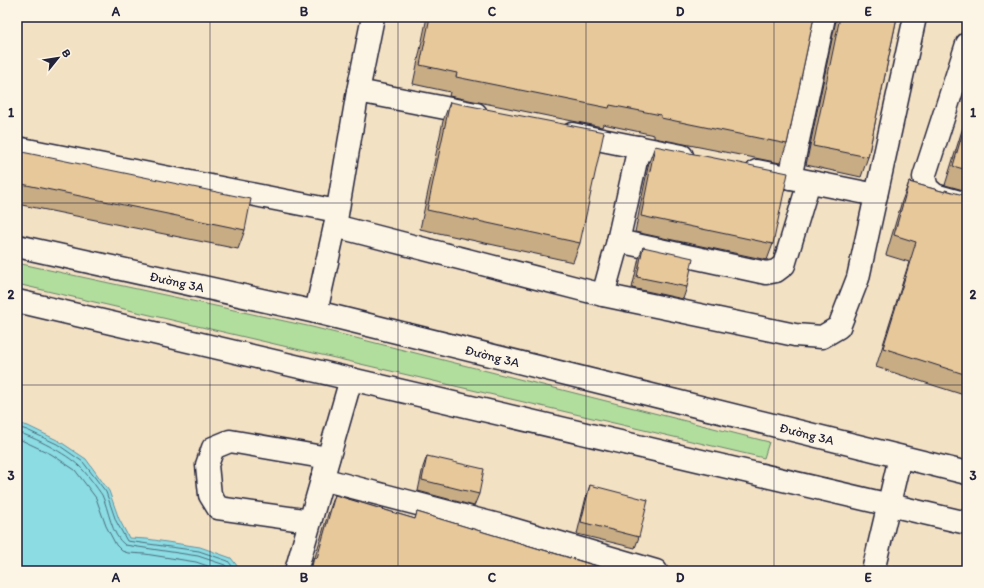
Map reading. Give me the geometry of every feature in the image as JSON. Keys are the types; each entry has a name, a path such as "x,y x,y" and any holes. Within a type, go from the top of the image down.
{"street":[{"path":"316,312 336,219 358,91 373,17"},
{"path":"618,241 766,273 776,272 784,265 800,180 824,17"},
{"path":"17,148 336,219 603,295 795,335 822,337 838,328 858,278 915,17"},
{"path":"967,44 924,177 927,188 935,195 967,204"},
{"path":"358,91 498,119"},
{"path":"553,130 700,160"},
{"path":"603,295 618,241 639,147"},
{"path":"737,167 876,195"},
{"name":"Đường 3A","path":"17,246 316,312 967,473"},
{"path":"17,301 967,523"},
{"path":"296,571 351,380"},
{"path":"310,521 218,508 210,495 207,465 213,448 230,441 328,458"},
{"path":"873,571 900,457"},
{"path":"322,479 502,526 656,571"}],"shaded area":[{"path":"17,17 967,17 967,571 17,571"}],"green space":[{"path":"17,263 312,327 769,442 764,458 17,284"}],"water":[{"path":"17,423 28,426 59,441 86,459 109,491 119,519 129,538 147,539 200,547 231,558 241,571 17,571"}],"building":[{"path":"430,17 814,17 787,144 661,118 661,115 610,105 609,108 456,77 457,73 420,65"},
{"path":"840,17 897,17 868,157 813,146"},
{"path":"450,102 604,132 580,243 427,210"},
{"path":"967,118 967,170 953,166"},
{"path":"655,146 788,173 773,244 641,216"},
{"path":"17,151 251,199 245,230 17,183"},
{"path":"909,182 945,192 945,190 967,196 967,375 883,348 916,242 894,235"},
{"path":"643,247 693,258 687,287 637,277"},
{"path":"427,456 484,469 479,494 422,480"},
{"path":"590,485 648,500 639,537 581,522"},
{"path":"335,495 415,519 417,512 613,571 311,571 314,557 317,558"},
{"path":"965,562 967,563 967,571 963,571"}]}
